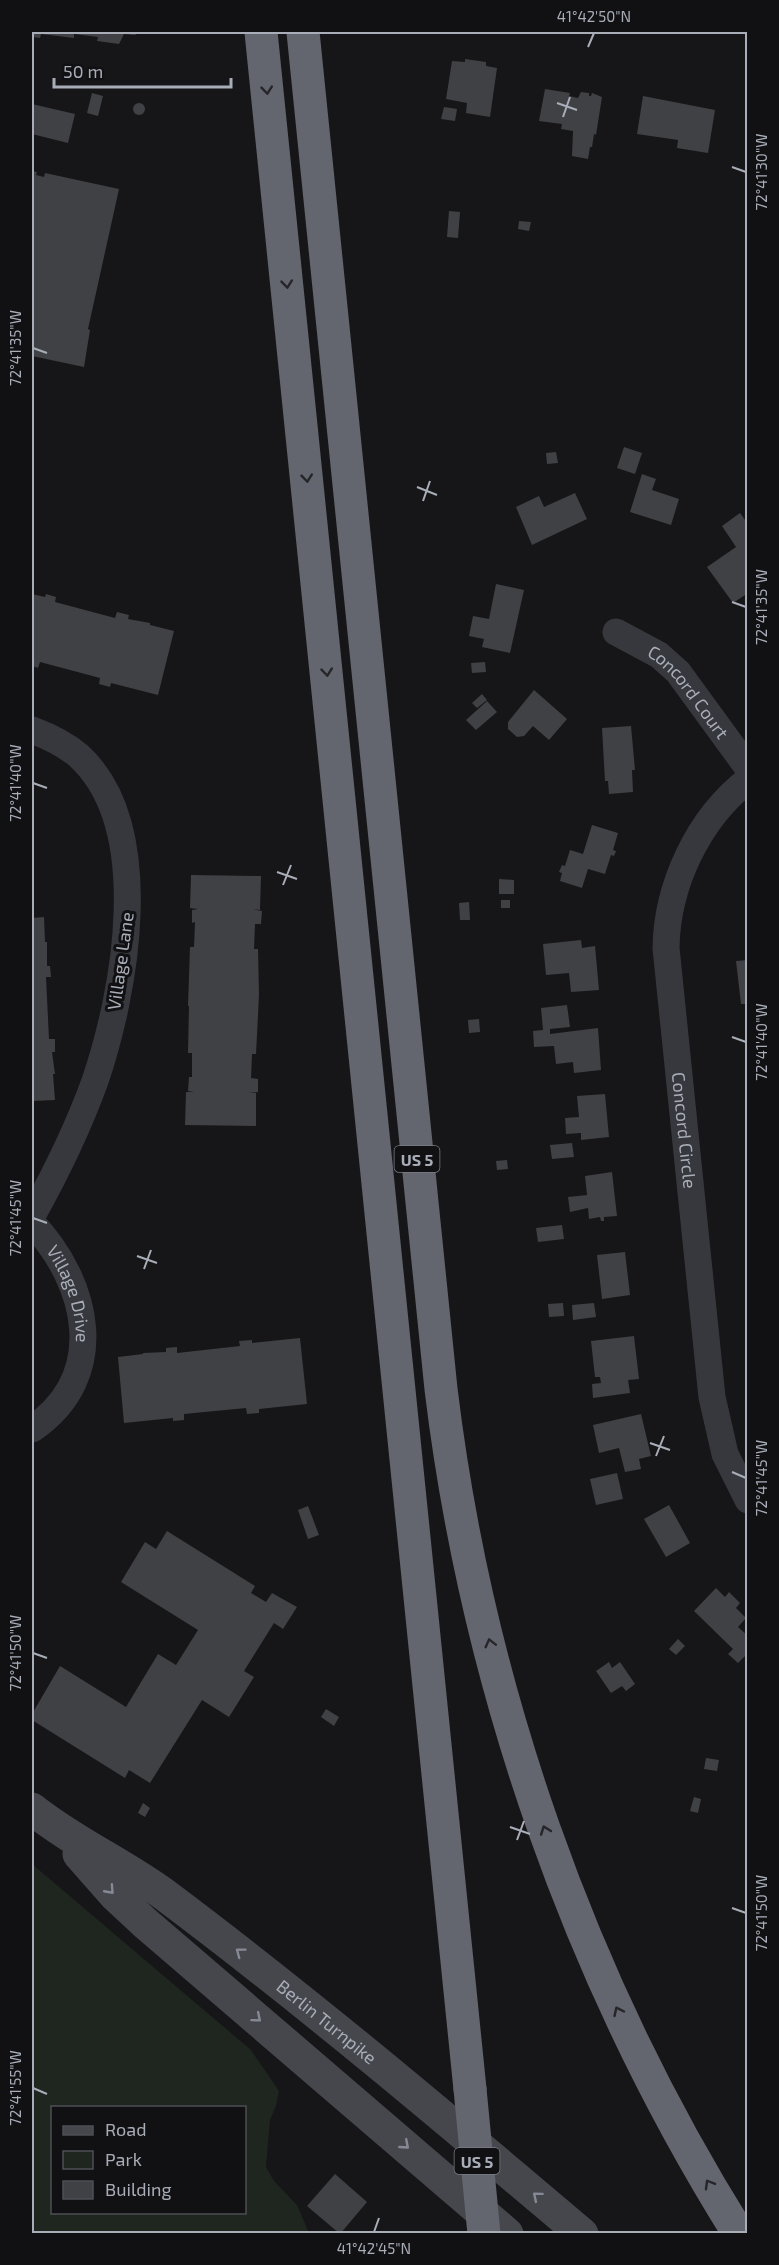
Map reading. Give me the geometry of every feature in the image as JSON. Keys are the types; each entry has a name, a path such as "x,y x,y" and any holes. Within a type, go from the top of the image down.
{"highway":[{"name":"US 5","path":"261,32 484,2234"},
{"name":"US 5","path":"303,32 441,1389 460,1515 489,1641 514,1734 540,1816 570,1896 639,2056 739,2234"}],"main road":[{"name":"Berlin Turnpike","path":"32,1809 58,1830 151,1885 273,1978 360,2047 582,2234"},
{"name":"Berlin Turnpike","path":"58,1830 116,1896 145,1923 507,2234"}],"street":[{"name":"Concord Court","path":"616,632 651,650 678,672 747,768"},
{"name":"Village Lane","path":"32,730 62,744 79,757 106,795 116,818 124,852 128,905 117,996 95,1079 64,1156 32,1216"},
{"name":"Concord Circle","path":"747,780 713,817 685,862 670,909 666,948 711,1397 725,1455 747,1500"},
{"name":"Village Drive","path":"32,1223 50,1245 69,1280 81,1312 84,1338 81,1359 74,1380 58,1405 32,1429"}],"green space":[{"path":"32,1864 251,2050 279,2091 270,2120 266,2167 274,2181 297,2205 309,2233 32,2233"}],"building":[{"path":"32,32 139,32 135,35 124,34 119,44 97,41 98,37 74,34 74,38 41,34 40,38 32,37"},
{"path":"465,59 486,62 486,66 497,68 490,117 466,113 467,103 446,99 452,61 465,62"},
{"path":"545,89 570,93 569,96 578,98 581,92 589,93 589,96 592,93 602,97 596,135 594,134 588,159 572,156 573,131 561,129 562,124 539,121"},
{"path":"92,93 103,96 98,116 87,113"},
{"path":"643,96 715,110 708,153 677,148 678,140 637,134"},
{"path":"139,103 145,109 139,115 133,109"},
{"path":"32,104 75,114 68,143 32,134"},
{"path":"444,107 457,109 455,121 441,119"},
{"path":"32,171 44,177 45,173 119,189 88,329 90,330 84,367 32,356"},
{"path":"449,211 460,212 458,238 447,237"},
{"path":"519,221 531,222 529,231 518,229"},
{"path":"624,447 642,453 635,474 617,468"},
{"path":"556,452 558,463 547,464 546,453"},
{"path":"642,474 656,479 652,490 679,499 671,525 630,512"},
{"path":"575,493 587,519 532,545 516,507 539,496 544,507"},
{"path":"740,513 748,524 748,593 733,603 707,567 736,547 722,526"},
{"path":"496,584 524,590 510,653 482,647 484,639 469,636 473,616 489,619"},
{"path":"32,594 45,597 46,594 56,597 55,602 115,618 117,612 129,615 128,619 174,631 158,695 111,683 110,687 99,684 100,678 40,662 38,668 32,666"},
{"path":"485,662 486,672 472,673 471,663"},
{"path":"534,690 567,719 549,740 533,726 524,736 517,737 508,729 508,722"},
{"path":"482,694 487,700 477,708 472,703"},
{"path":"487,701 497,712 476,730 466,720"},
{"path":"631,726 635,770 632,770 633,792 609,794 608,781 605,781 602,728"},
{"path":"592,825 618,833 613,850 616,851 614,856 611,855 605,874 588,869 582,888 560,881 562,873 559,872 562,865 565,866 570,850 583,854"},
{"path":"191,875 261,876 260,910 252,909 262,911 261,924 255,924 254,949 258,949 259,995 256,1054 252,1054 251,1078 258,1079 258,1092 249,1093 256,1093 256,1126 185,1125 186,1092 194,1092 188,1091 189,1077 192,1077 192,1053 188,1053 188,1006 190,947 194,947 195,922 192,923 192,910 198,909 190,908"},
{"path":"499,879 514,880 514,894 499,894"},
{"path":"501,900 510,900 510,908 501,908"},
{"path":"469,902 470,920 460,920 459,903"},
{"path":"44,917 47,966 50,966 51,977 46,977 49,1039 55,1039 55,1052 52,1052 55,1100 32,1101 32,918"},
{"path":"581,940 582,948 595,946 599,990 571,992 569,973 546,975 543,944"},
{"path":"748,960 748,1004 741,1004 736,961"},
{"path":"567,1005 570,1027 550,1029 550,1034 598,1028 601,1070 574,1073 573,1062 556,1064 554,1046 534,1047 533,1031 543,1030 541,1008"},
{"path":"479,1019 480,1032 469,1033 468,1020"},
{"path":"605,1094 609,1137 581,1140 581,1133 566,1134 565,1118 579,1117 577,1096"},
{"path":"572,1143 574,1157 552,1159 550,1145"},
{"path":"507,1160 508,1169 497,1170 496,1161"},
{"path":"612,1172 617,1216 604,1217 604,1221 601,1221 600,1217 589,1219 588,1208 570,1212 568,1197 587,1195 585,1176"},
{"path":"562,1225 564,1239 538,1242 536,1228"},
{"path":"625,1252 630,1295 602,1299 597,1255"},
{"path":"563,1303 564,1316 549,1317 548,1304"},
{"path":"594,1303 596,1317 573,1320 572,1305"},
{"path":"634,1336 639,1379 628,1380 630,1393 593,1398 592,1384 601,1383 600,1377 595,1377 591,1341"},
{"path":"300,1338 307,1404 259,1409 259,1413 247,1414 246,1408 184,1414 184,1420 173,1421 173,1418 124,1423 118,1357 166,1352 166,1348 177,1347 177,1353 240,1346 239,1341 252,1340 252,1343"},
{"path":"641,1414 651,1456 639,1459 641,1469 625,1472 619,1448 599,1453 593,1425"},
{"path":"617,1473 623,1499 596,1505 590,1479"},
{"path":"669,1505 690,1543 666,1557 644,1519"},
{"path":"308,1506 319,1535 308,1539 298,1510"},
{"path":"167,1531 255,1586 251,1593 266,1602 272,1593 297,1607 283,1629 274,1623 244,1671 254,1677 229,1717 202,1700 150,1783 129,1770 125,1778 32,1720 32,1714 60,1666 126,1707 158,1654 176,1665 198,1630 121,1582 145,1542 156,1549"},
{"path":"716,1588 725,1597 729,1592 740,1603 736,1608 746,1618 738,1627 748,1636 748,1653 738,1663 728,1654 733,1649 694,1611"},
{"path":"678,1639 685,1646 676,1655 669,1649"},
{"path":"609,1662 612,1668 620,1662 635,1684 626,1691 622,1686 611,1693 596,1671"},
{"path":"326,1709 339,1717 334,1726 321,1717"},
{"path":"706,1758 719,1760 717,1771 704,1769"},
{"path":"694,1797 701,1799 698,1813 690,1811"},
{"path":"143,1803 150,1808 145,1817 138,1813"},
{"path":"335,2174 367,2202 340,2234 307,2206"}]}
